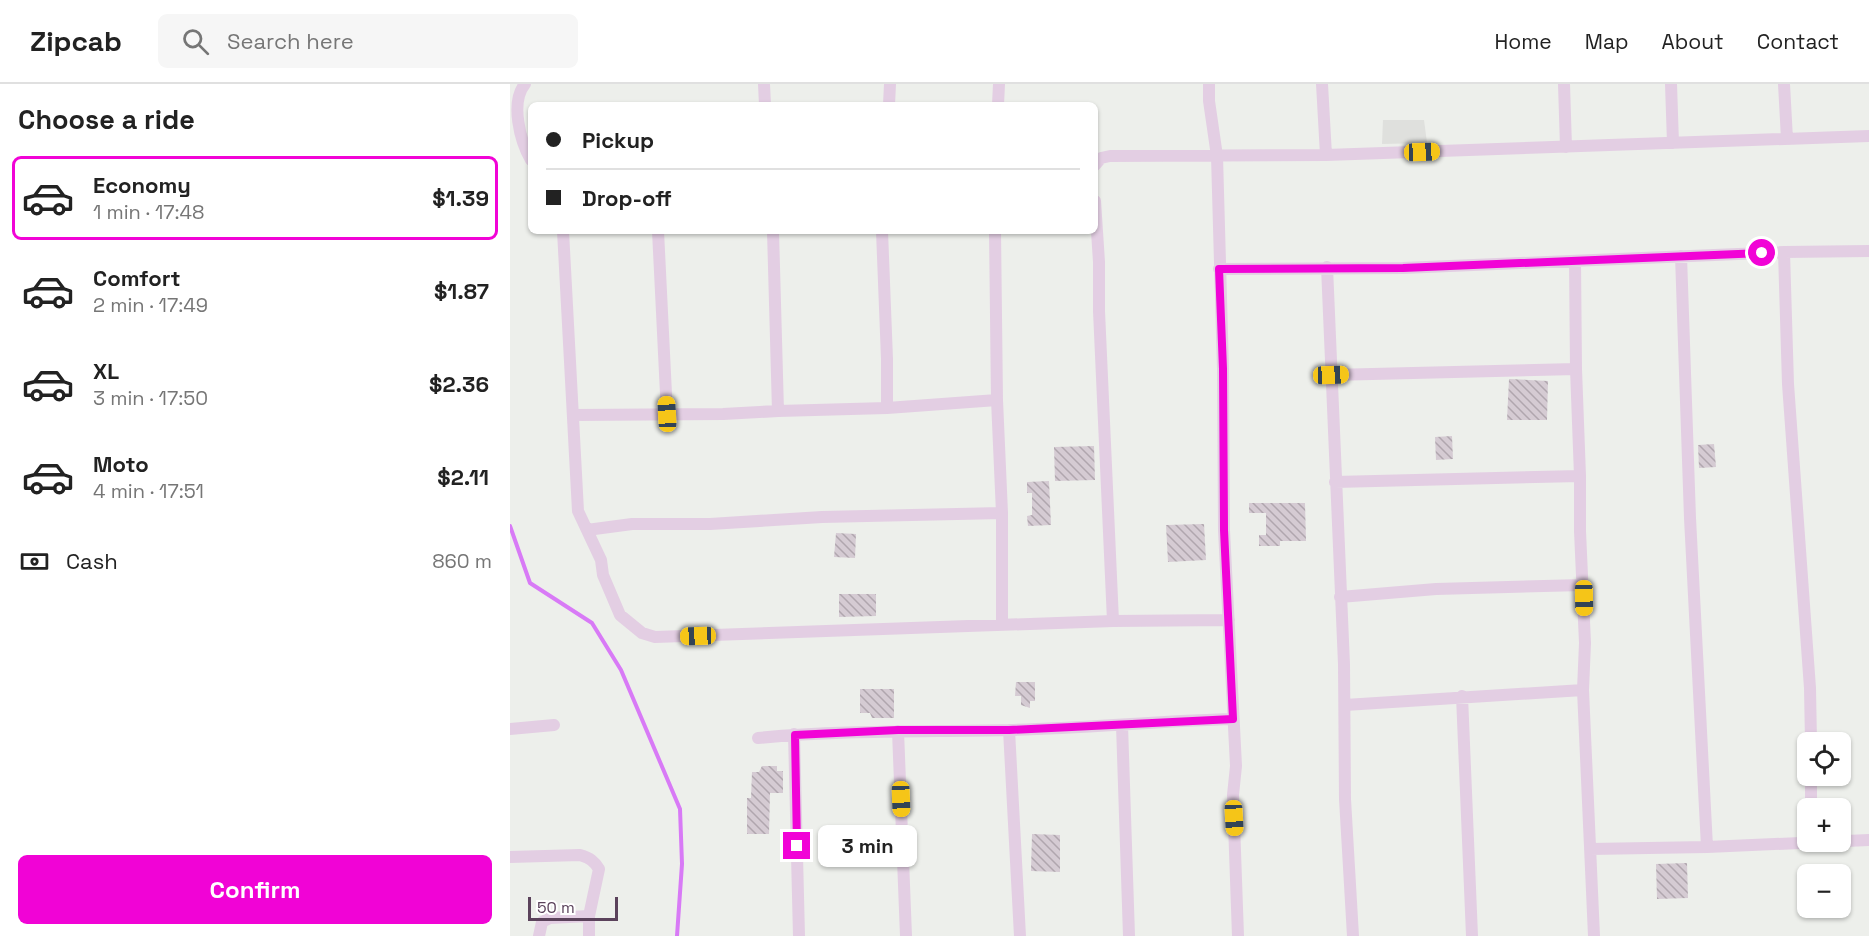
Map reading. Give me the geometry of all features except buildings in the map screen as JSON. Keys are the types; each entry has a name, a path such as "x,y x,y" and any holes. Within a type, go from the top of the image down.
{"street":[{"path":"525,84 518,96 518,122 528,153"},
{"path":"764,84 765,102"},
{"path":"889,102 890,84"},
{"path":"998,102 999,84"},
{"path":"1209,84 1209,101 1217,156 1223,369 1224,530 1236,766 1233,795 1238,936"},
{"path":"1322,84 1326,155"},
{"path":"1564,84 1566,147"},
{"path":"1671,84 1673,143"},
{"path":"1784,84 1787,139"},
{"path":"1098,162 1101,158 1110,156 1326,155 1869,136"},
{"path":"563,234 578,511 601,560 603,575 620,615 642,633 655,637 944,628 1002,624 1229,620"},
{"path":"658,234 667,414"},
{"path":"773,234 778,411"},
{"path":"882,234 887,408"},
{"path":"995,234 997,400 1002,513 1002,624"},
{"path":"1097,234 1113,621"},
{"path":"1219,269 1403,268 1869,250"},
{"path":"1784,252 1788,384 1810,688 1811,732"},
{"path":"1681,256 1690,518 1707,847"},
{"path":"1575,261 1580,531 1585,643 1583,690 1594,936"},
{"path":"1327,267 1345,705 1345,799 1353,936"},
{"path":"1331,375 1576,369"},
{"path":"573,415 723,414 887,408 997,400"},
{"path":"1335,482 1580,476"},
{"path":"587,530 632,524 710,524 822,517 1002,513"},
{"path":"1340,597 1436,589 1583,585"},
{"path":"1345,705 1583,690"},
{"path":"1462,696 1472,936"},
{"path":"758,738 898,730 1009,730 1233,719"},
{"path":"510,729 554,725"},
{"path":"1122,725 1129,936"},
{"path":"898,730 906,936"},
{"path":"1009,730 1020,936"},
{"path":"795,735 799,936"},
{"path":"1851,841 1869,840"},
{"path":"1590,849 1797,843"},
{"path":"510,857 580,855 594,862 599,870 589,916 589,936"},
{"path":"539,936 542,922 550,918 589,916"}],"shaded area":[{"path":"1383,120 1424,120 1427,143 1382,144"}],"waterway":[{"path":"510,526 530,583 592,623 621,670 680,809 682,864 677,936"}],"route":[{"path":"797,846 795,735 898,730 1009,730 1233,719 1225,565 1223,369 1219,269 1403,268 1762,253"}]}
